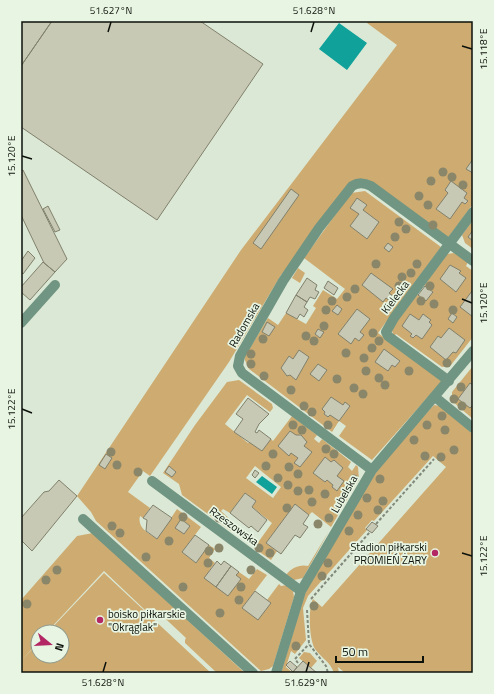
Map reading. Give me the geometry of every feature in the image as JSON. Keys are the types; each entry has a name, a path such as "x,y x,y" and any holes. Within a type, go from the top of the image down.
{"street":[{"name":"Radomska","path":"372,470 242,374 238,366 240,356 287,276 352,186 361,183 371,186 450,244"},
{"name":"Kielecka","path":"450,380 388,336 386,332 473,212"},
{"path":"450,244 473,261"},
{"path":"21,323 55,285"},
{"name":"Lubelska","path":"276,673 301,591 372,470 401,433 450,380 473,351"},
{"path":"435,397 473,428"},
{"name":"Rzeszowska","path":"152,481 301,591"},
{"path":"83,519 253,673"}],"path":[{"path":"376,524 434,459"},
{"path":"328,673 326,666 309,644 308,603 370,532"},
{"path":"298,663 295,659 309,644"}],"shaded area":[{"path":"369,21 473,21 473,204 447,239 361,180 281,275 229,362 150,476 143,471 128,492 150,508 143,518 140,516 140,524 144,530 157,539 177,509 201,527 182,552 196,563 209,545 215,549 209,558 215,563 209,571 233,589 241,579 236,575 239,572 249,579 257,569 267,575 242,608 267,600 279,584 281,586 287,585 293,591 294,597 273,666 269,669 261,671 96,521 91,512 77,496 241,250 397,45 367,23"},
{"path":"365,191 441,247 378,333 443,380 372,460 339,436 346,426 339,421 332,432 249,369 244,358 268,318 278,325 286,313 306,324 316,308 313,306 323,290 337,299 345,289 304,258 351,193"},
{"path":"473,220 473,249 465,243 462,235"},
{"path":"454,253 468,262 466,266 473,271 473,337 451,365 442,367 396,334 394,336 392,331 395,322 417,294 419,295 425,286 424,285 447,254"},
{"path":"298,268 305,273 300,283 292,278"},
{"path":"473,366 473,419 452,401 452,392"},
{"path":"239,380 272,404 273,408 270,412 247,395 225,424 248,443 271,439 273,441 292,416 317,435 314,439 319,443 322,439 351,462 348,467 352,471 356,465 358,467 359,479 331,527 312,512 309,515 295,505 266,543 277,551 271,560 254,548 272,523 252,507 256,501 245,493 230,513 223,509 221,511 233,522 231,531 182,495 179,484 163,473 195,425 227,382","holes":["255,466 281,487 273,498 246,478"]},
{"path":"434,405 440,406 473,434 473,673 345,673 338,667 339,673 334,673 330,665 317,652 311,639 310,609 313,599 322,607 446,467 433,456 374,521 372,520 365,528 367,530 308,596 303,608 306,640 295,654 291,651 286,667 293,673 281,673 305,592 371,479 403,438"},
{"path":"329,531 303,578 294,580 286,575 290,570 296,567 308,566"},
{"path":"93,533 245,673 217,673 185,643 186,638 154,608 146,611 104,571 54,624 30,624 30,651 22,660 30,652 30,664 70,664 70,624 56,624 104,573 211,673 21,673 21,600 77,536"},
{"path":"304,652 310,653 317,661 311,668 299,658"}],"water":[{"path":"339,23 367,43 347,70 319,49"},
{"path":"262,476 277,487 272,494 256,482"}],"building":[{"path":"21,21 52,21 21,66"},
{"path":"52,21 200,21 263,64 157,220 21,127 21,66"},
{"path":"473,159 473,173 466,169"},
{"path":"23,170 67,259 55,272 44,263 21,215 21,171"},
{"path":"451,181 467,193 464,198 468,201 465,204 462,202 450,219 436,209 448,193 445,190"},
{"path":"291,189 299,195 261,249 253,243"},
{"path":"357,198 367,205 363,210 379,222 367,239 350,226 359,214 350,208"},
{"path":"48,206 60,230 55,232 43,209"},
{"path":"473,230 473,241 468,237"},
{"path":"388,243 393,247 389,252 384,248"},
{"path":"28,251 35,258 23,274 21,272 21,261"},
{"path":"43,262 55,272 30,300 21,292 21,287"},
{"path":"450,265 461,271 459,273 466,278 456,292 440,279"},
{"path":"371,273 393,289 389,293 394,297 390,301 386,298 383,302 362,285"},
{"path":"307,278 317,285 315,290 319,292 315,299 310,297 307,302 296,295"},
{"path":"328,281 338,288 334,295 324,288"},
{"path":"425,286 433,292 426,301 418,295"},
{"path":"472,291 473,292 473,317 460,307"},
{"path":"296,295 307,302 304,307 308,310 304,317 300,314 297,319 286,313"},
{"path":"337,305 342,309 338,315 332,311"},
{"path":"357,309 370,319 360,332 364,335 359,341 355,338 351,344 338,334"},
{"path":"452,313 457,317 453,323 448,319"},
{"path":"410,314 419,320 423,314 431,320 429,322 432,325 422,339 416,335 413,338 410,336 412,334 402,326"},
{"path":"267,322 275,327 269,336 262,332"},
{"path":"449,328 465,340 456,353 453,352 446,360 430,347 438,336 441,338"},
{"path":"318,329 324,332 320,338 315,334"},
{"path":"384,349 400,361 395,367 392,365 388,371 375,362"},
{"path":"299,350 309,357 296,380 290,375 287,376 281,368 289,356 293,359"},
{"path":"318,364 327,370 319,381 310,374"},
{"path":"470,383 473,385 473,405 470,408 458,399"},
{"path":"331,397 343,405 345,402 350,406 339,421 330,415 328,417 324,414 325,412 322,409"},
{"path":"248,398 269,414 259,424 255,432 257,433 259,430 271,439 262,451 234,432 243,419 236,414"},
{"path":"290,431 296,435 301,435 307,442 304,446 312,452 300,467 294,463 298,458 291,453 289,456 278,446"},
{"path":"106,454 112,458 105,469 99,465"},
{"path":"325,457 331,462 334,460 343,468 337,476 344,481 337,491 327,480 325,482 313,473"},
{"path":"169,466 176,472 172,477 165,472"},
{"path":"255,470 259,473 255,478 252,475"},
{"path":"59,480 77,496 32,551 21,540 21,518 44,492 49,491"},
{"path":"245,493 256,501 252,507 267,520 258,532 251,526 249,528 230,513"},
{"path":"295,504 309,515 303,524 308,527 300,538 295,535 281,554 266,543"},
{"path":"153,505 172,518 157,539 146,531 147,520 143,518"},
{"path":"181,519 190,526 184,534 175,528"},
{"path":"372,522 378,526 372,533 366,529"},
{"path":"195,535 209,545 196,563 182,552"},
{"path":"217,561 221,565 224,561 231,566 216,587 204,578"},
{"path":"231,566 239,572 236,575 241,579 228,596 216,587"},
{"path":"255,591 271,603 258,620 242,608"},
{"path":"290,661 297,667 293,672 286,665"},
{"path":"303,661 311,668 317,673 292,673"}],"place":[{"name":"Stadion piłkarski PROMIEŃ ŻARY","path":"435,553"},
{"name":"boisko piłkarskie \"Okrąglak\"","path":"100,620"}]}
